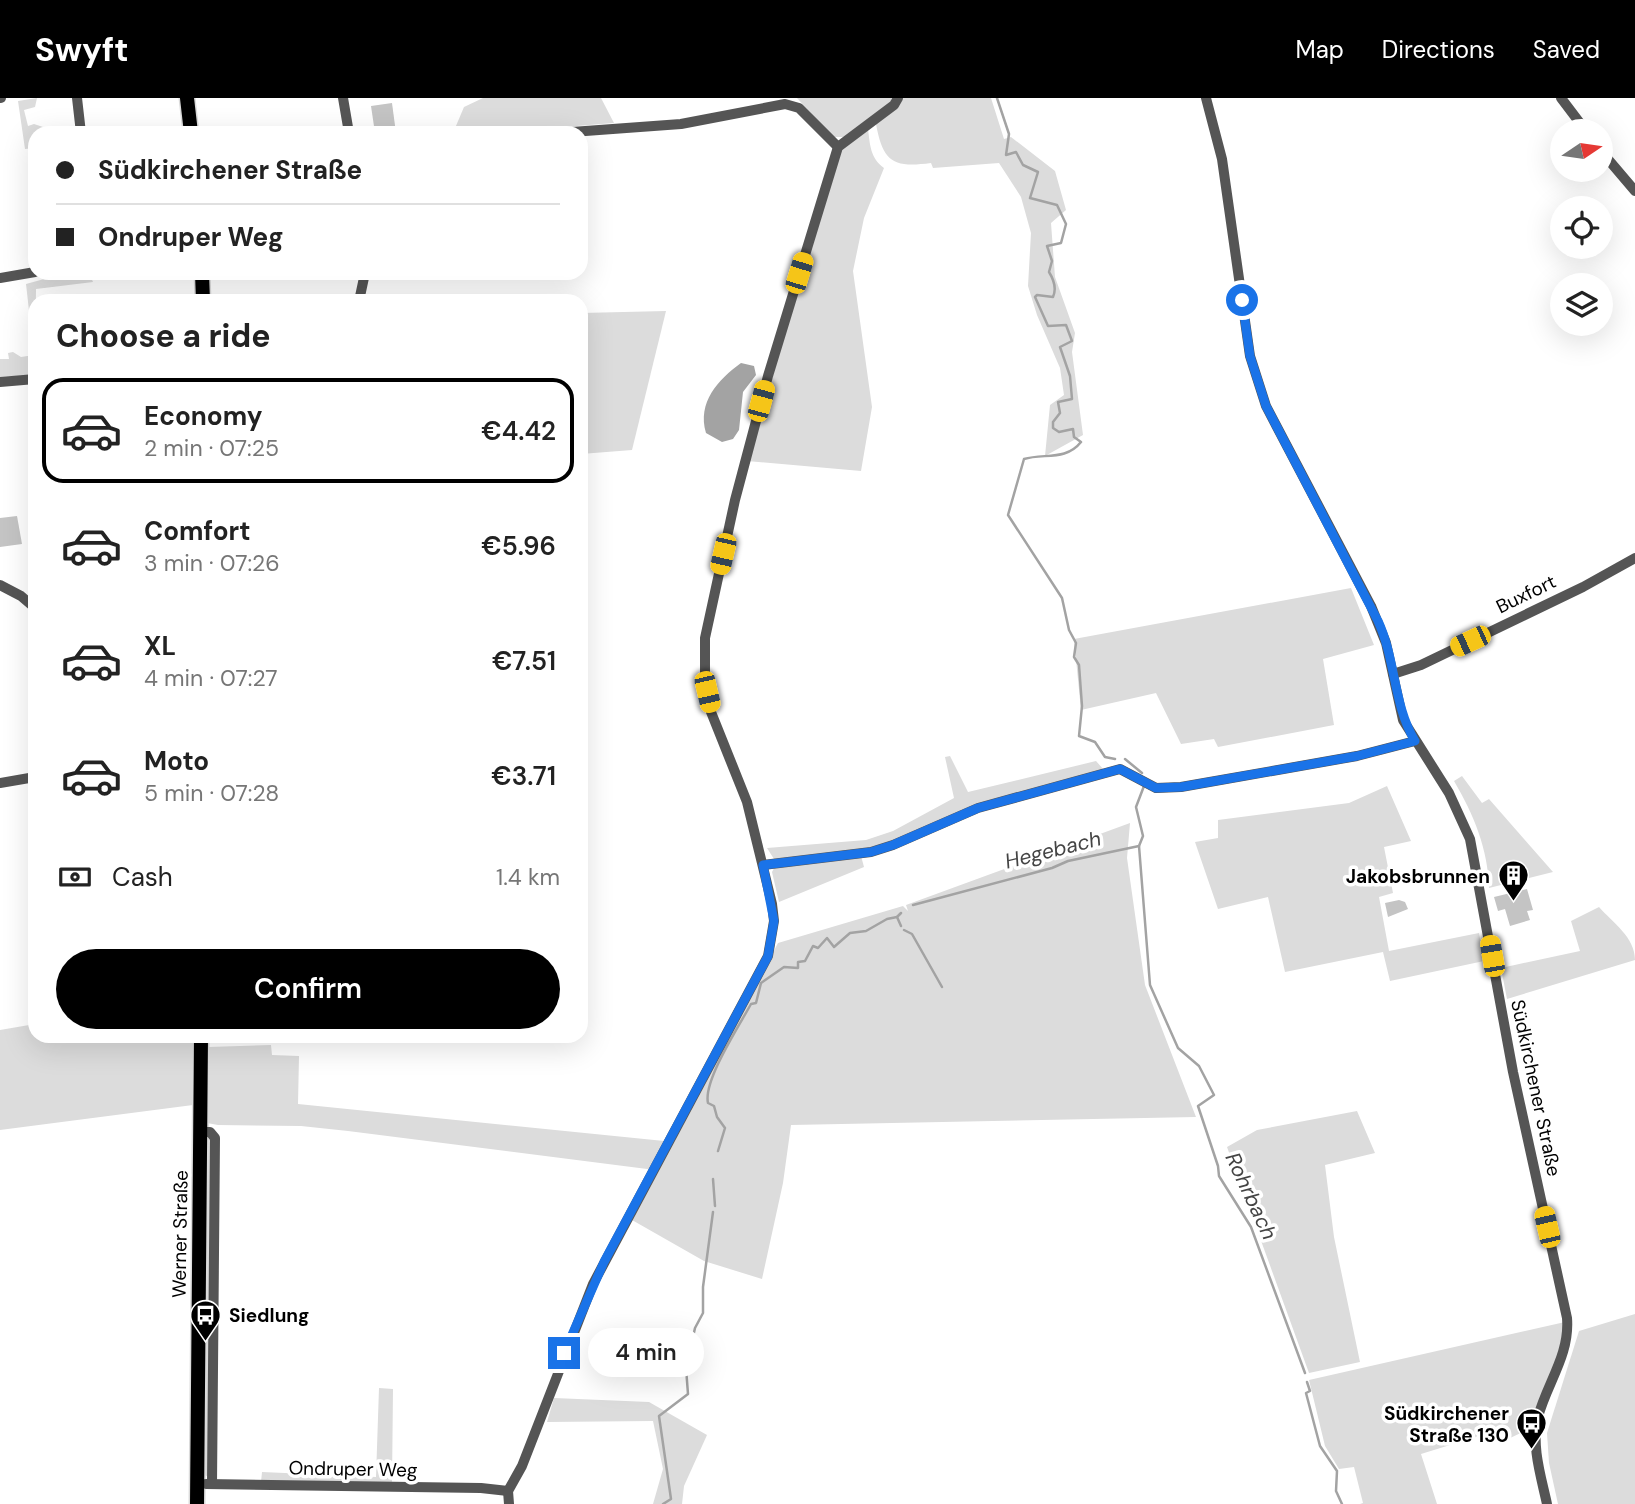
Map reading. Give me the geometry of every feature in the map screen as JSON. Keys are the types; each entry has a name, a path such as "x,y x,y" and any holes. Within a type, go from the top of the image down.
{"main road":[{"path":"187,98 190,126"},
{"name":"Werner Straße","path":"197,1504 201,1043"}],"street":[{"path":"77,98 80,126"},
{"path":"343,98 348,126"},
{"path":"509,1504 508,1492 522,1466 593,1284 768,956 774,921 763,865 747,802 711,712 705,672 705,638 735,500 768,376 838,147 894,105 898,98"},
{"name":"Südkirchener Straße","path":"1206,98 1222,159 1246,330 1257,382 1281,439 1371,606 1382,630 1400,710 1415,741 1460,813 1475,855 1513,1072 1568,1327 1565,1347 1538,1417 1536,1432 1538,1464 1547,1504"},
{"path":"1561,98 1577,119"},
{"path":"588,131 681,124 785,104 799,108 838,147"},
{"path":"1614,166 1635,191"},
{"path":"0,278 28,273"},
{"path":"0,382 28,380"},
{"name":"Buxfort","path":"1393,674 1421,665 1583,587 1635,558"},
{"path":"0,585 28,602"},
{"path":"763,865 871,852 978,808 1120,769 1156,788 1181,787 1357,756 1415,741"},
{"path":"0,783 28,778"},
{"name":"Werner Straße","path":"200,1132 210,1132 215,1138 212,1484"},
{"name":"Ondruper Weg","path":"197,1484 481,1488 508,1492"}],"shaded area":[{"path":"37,98 35,107 24,110 28,126 28,149 25,149 18,101"},
{"path":"483,98 601,98 614,123 577,126 456,126 464,107"},
{"path":"797,98 892,98 890,103 846,137 833,137"},
{"path":"902,98 991,98 1004,139 1011,137 1055,171 1066,210 1051,223 1055,277 1075,333 1072,352 1083,435 1045,456 1050,405 1064,395 1060,368 1037,315 1028,286 1031,233 1021,197 999,163 933,168 931,163 907,164 892,160 882,147 876,124"},
{"path":"868,129 873,155 884,168 864,218 853,271 872,407 861,471 747,461 841,149"},
{"path":"41,280 93,282 36,289 36,294 28,294 28,302 26,284"},
{"path":"666,311 632,450 588,453 588,313"},
{"path":"13,352 21,357 28,356 28,375 0,377 0,359 9,359 8,353"},
{"path":"741,363 754,366 756,375 743,392 739,430 733,439 722,442 706,433 704,411 717,384"},
{"path":"1351,588 1374,645 1323,659 1334,725 1218,747 1214,739 1181,744 1156,693 1081,710 1074,639"},
{"path":"950,756 968,792 1096,761 1104,770 870,849 774,859 767,848 866,840 893,831 954,798 945,757"},
{"path":"1462,776 1482,803 1489,799 1553,872 1489,888 1479,833 1454,781"},
{"path":"1387,786 1411,841 1384,847 1393,893 1379,897 1389,951 1479,933 1484,961 1390,981 1383,952 1285,972 1268,897 1218,909 1195,842 1218,838 1218,820 1349,803"},
{"path":"1130,823 1127,858 1145,985 1196,1117 791,1125 783,1183 762,1279 704,1261 632,1220 655,1170 301,1126 207,1123 208,1047 271,1045 272,1055 299,1056 298,1104 674,1142 778,943 903,906 908,911 906,905"},
{"path":"861,856 864,867 779,902 772,872 776,865"},
{"path":"1599,907 1627,937 1635,960 1507,999 1501,968 1580,951 1571,921"},
{"path":"28,1025 28,1043 194,1043 193,1105 0,1130 0,1030"},
{"path":"1357,1111 1375,1153 1325,1165 1334,1237 1360,1362 1309,1373 1227,1147 1257,1130"},
{"path":"207,1136 211,1138 210,1478 205,1475"},
{"path":"1635,1314 1635,1504 1558,1504 1549,1463 1547,1433 1579,1331"},
{"path":"1565,1322 1565,1336 1531,1428 1508,1439 1505,1428 1421,1454 1437,1504 1360,1504 1363,1503 1354,1467 1339,1469 1325,1446 1309,1380"},
{"path":"379,1388 393,1389 392,1483 261,1482 262,1472 376,1477"},
{"path":"554,1398 649,1402 707,1435 684,1486 682,1504 653,1504 663,1469 653,1421 547,1422"}],"building":[{"path":"392,103 395,126 374,126 371,106"},
{"path":"17,516 22,544 0,547 0,518"},
{"name":"Jakobsbrunnen","path":"1527,889 1533,910 1527,911 1530,920 1510,926 1505,909 1498,911 1494,897"},
{"path":"1399,900 1405,902 1408,909 1388,917 1385,903"}],"waterway":[{"name":"Hegebach","path":"997,98 1009,134 1006,155 1016,152 1023,165 1038,172 1030,198 1057,205 1066,224 1061,243 1047,246 1052,261 1049,272 1055,290 1053,297 1035,297 1048,326 1066,325 1072,341 1060,347 1070,376 1072,399 1058,402 1060,413 1053,422 1053,428 1059,432 1073,429 1074,437 1081,442 1069,452 1024,459 1008,515 1062,598 1069,630 1076,643 1074,657 1079,665 1082,706 1079,736 1095,742 1105,757 1115,759"},
{"path":"1125,759 1142,773"},
{"name":"Hegebach","path":"913,905 1052,868 1068,861 1139,846 1143,836 1136,807 1144,786"},
{"name":"Rohrbach","path":"1139,846 1150,985 1178,1048 1199,1066 1214,1095 1198,1106 1219,1176 1251,1227 1305,1373"},
{"path":"718,1151 725,1128 717,1117 714,1106 708,1103 711,1081 751,1004 756,1003 761,983 784,967 798,968 798,962 805,961 813,946 818,948 827,938 834,947 850,933 866,931 901,913"},
{"path":"897,917 901,926"},
{"path":"904,930 912,934 942,987"},
{"path":"713,1179 715,1206"},
{"name":"Hegebach","path":"663,1504 671,1499 659,1416 688,1394 686,1368 695,1328 703,1313 703,1287 713,1212"},
{"name":"Rohrbach","path":"1307,1382 1310,1391 1306,1393 1320,1446 1337,1471 1336,1491 1342,1504"}],"place":[{"name":"Jakobsbrunnen","path":"1513,903"},
{"name":"Siedlung","path":"206,1342"},
{"name":"Südkirchener Straße 130","path":"1532,1451"}],"route":[{"path":"564,1353 604,1262 768,956 773,940 774,921 763,865 871,852 978,808 1120,769 1156,788 1181,787 1357,756 1415,741 1403,720 1386,643 1378,621 1266,406 1250,356 1242,300"}]}
